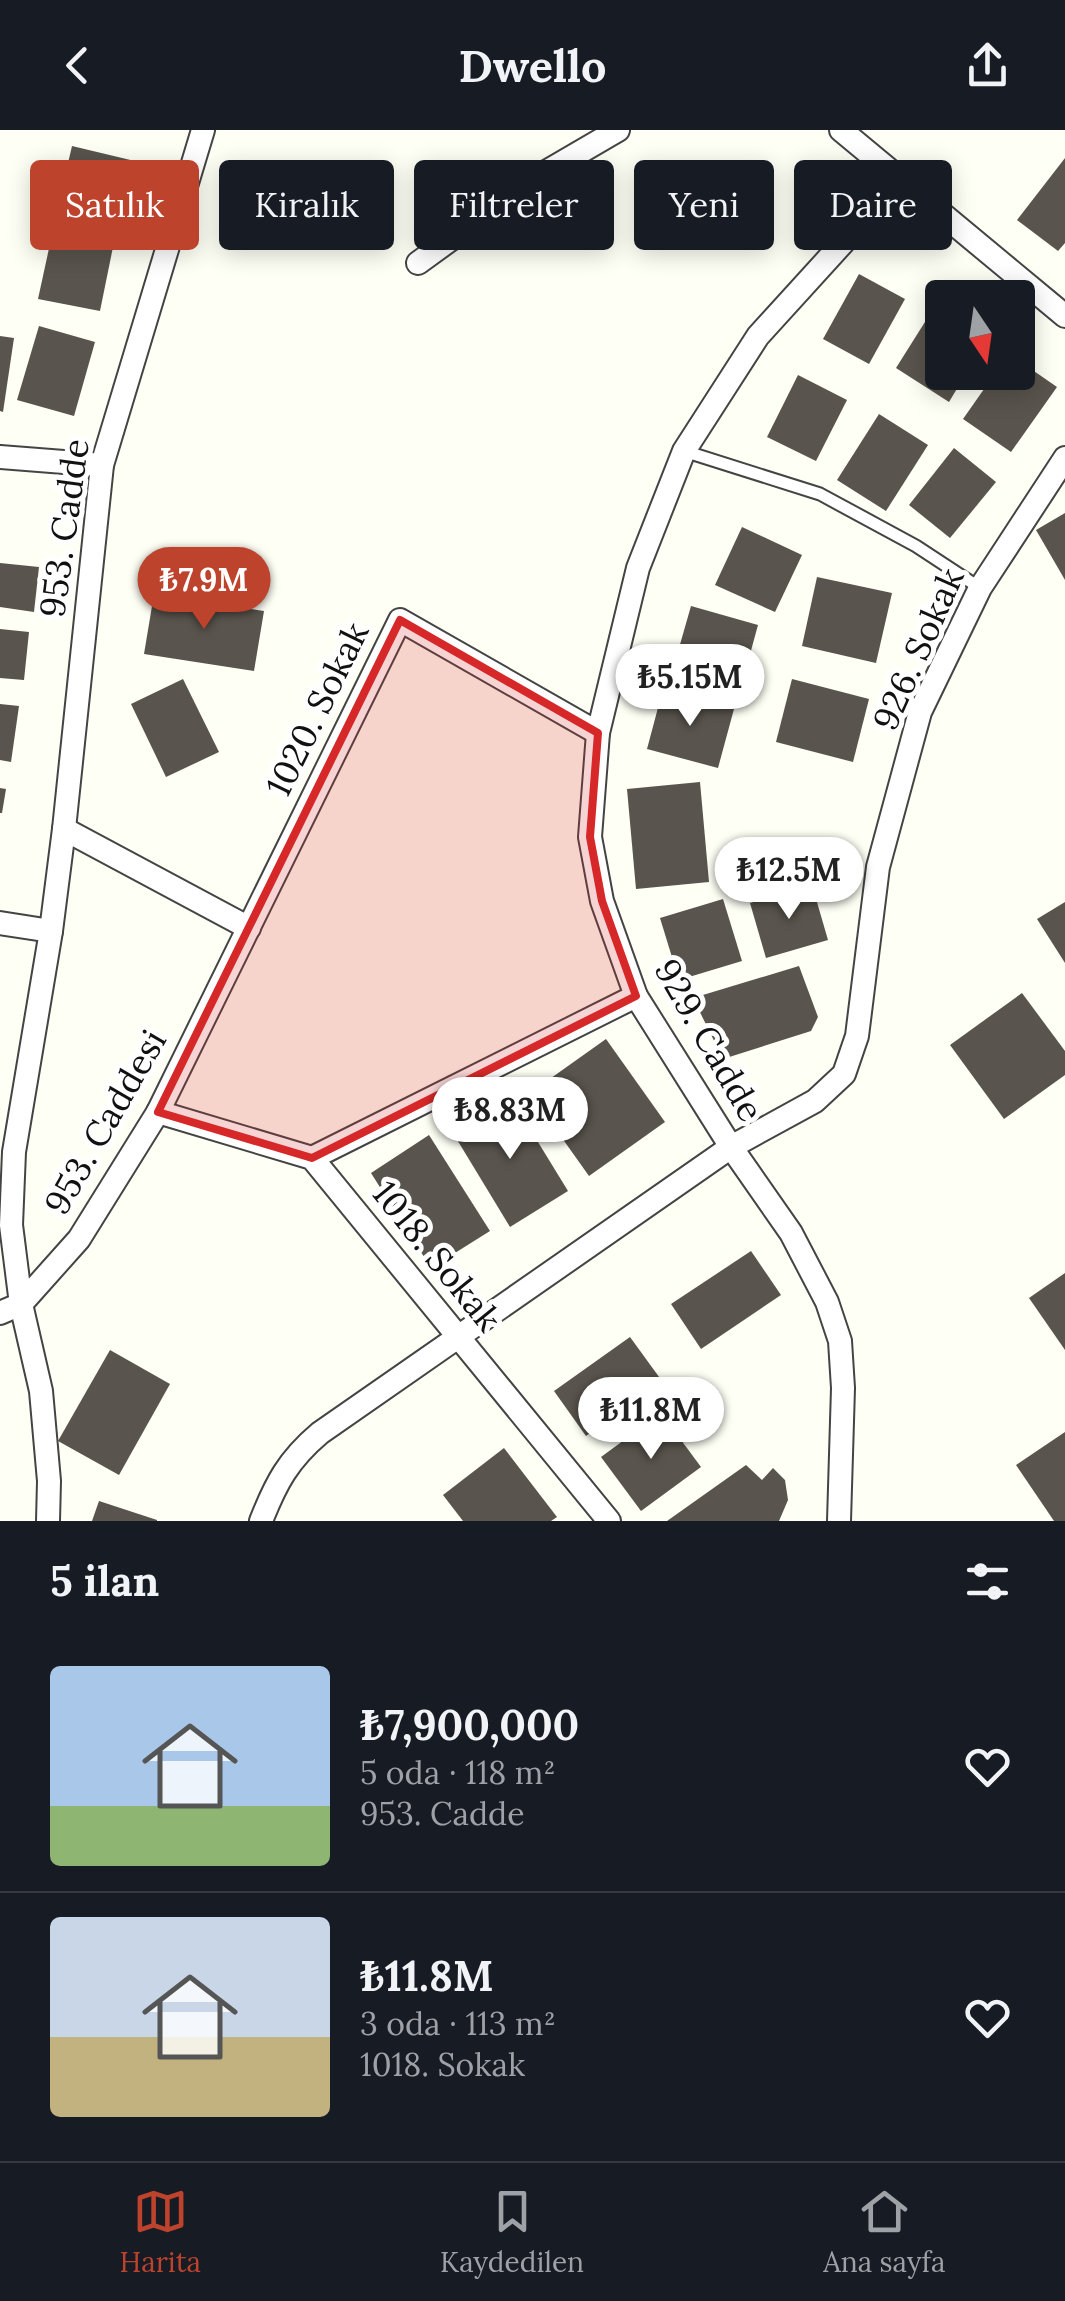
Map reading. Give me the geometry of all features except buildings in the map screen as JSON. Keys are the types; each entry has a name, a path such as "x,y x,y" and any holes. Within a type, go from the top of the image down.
{"street":[{"name":"953. Cadde","path":"11,1308 14,1152 64,829 102,465 203,130"},
{"path":"418,263 534,180 618,130"},
{"path":"841,130 876,160"},
{"path":"952,223 1065,316"},
{"name":"929. Cadde","path":"836,250 758,336 684,451 638,568 598,733 590,837 602,900 636,996 791,1233 827,1302 840,1340 843,1388 839,1521"},
{"path":"0,458 102,465"},
{"name":"926. Sokak","path":"261,1521 281,1475 298,1451 320,1433 731,1146 815,1102 844,1074 857,1036 878,867 920,712 980,588 1065,458"},
{"name":"1020. Sokak","path":"248,928 400,620 598,733"},
{"path":"64,829 248,928"},
{"path":"0,923 50,931"},
{"name":"953. Caddesi","path":"11,1308 80,1239 158,1112 248,928"},
{"path":"158,1112 312,1158 636,996"},
{"name":"1018. Sokak","path":"312,1158 610,1521"},
{"path":"11,1308 41,1391 49,1482 48,1521"}],"lane":[{"path":"684,451 820,494 916,546 980,588"}],"highlighted area":[{"path":"400,620 598,733 590,837 602,901 636,996 312,1158 158,1112"}]}
